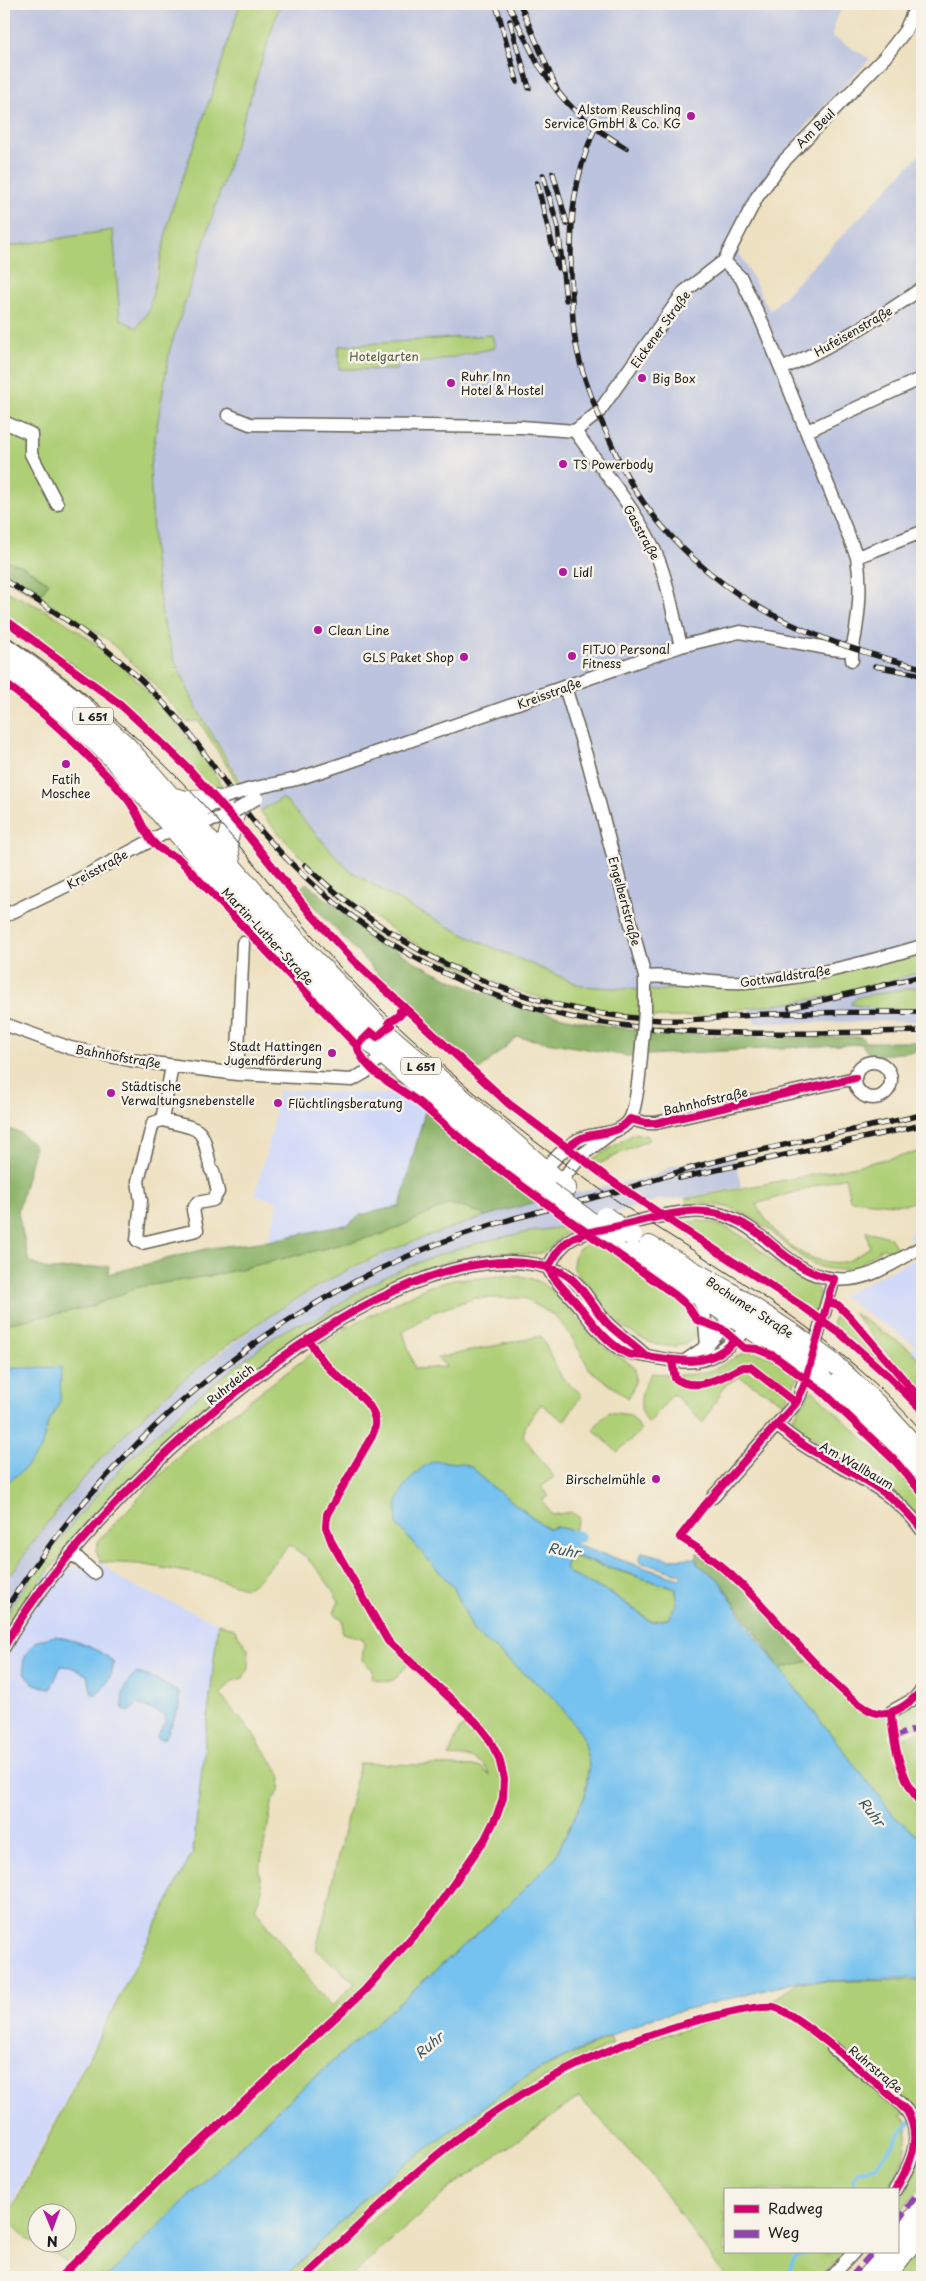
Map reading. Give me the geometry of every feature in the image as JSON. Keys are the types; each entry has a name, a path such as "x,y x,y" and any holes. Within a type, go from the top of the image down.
{"main road":[{"name":"Martin-Luther-Straße","path":"4,647 70,696 140,760 170,797 189,848 273,943 383,1054 550,1182"},
{"name":"Martin-Luther-Straße","path":"4,668 68,715 181,824 231,867 330,979 384,1032 550,1182"},
{"path":"170,797 186,801 225,803 231,867"},
{"name":"Bochumer Straße","path":"550,1182 695,1293 746,1314"},
{"name":"Bochumer Straße","path":"624,1238 794,1346 832,1363 875,1403 922,1454"},
{"name":"Bochumer Straße","path":"794,1346 826,1383 886,1436 922,1475"},
{"path":"898,2240 922,2207"},
{"path":"885,2277 922,2229"},
{"path":"868,2277 886,2254"}],"street":[{"name":"Am Beul","path":"724,261 758,197 783,162 885,57 905,31 918,4"},
{"path":"724,261 741,278 770,342 857,557 922,532"},
{"name":"Eickener Straße","path":"575,431 598,413 684,292 724,261"},
{"name":"Hufeisenstraße","path":"782,369 853,334 883,316 922,288"},
{"path":"807,431 922,378"},
{"path":"228,415 250,424 521,427 575,431"},
{"path":"4,422 31,434 31,454 57,504"},
{"name":"Gasstraße","path":"575,431 624,500 652,545 662,570 681,646"},
{"name":"Kreisstraße","path":"4,916 72,883 207,808 254,794 565,688 681,646 740,632 843,650 851,654 860,594 861,576 857,557"},
{"name":"Engelbertstraße","path":"565,688 588,765 645,977 643,1034 634,1105 630,1119"},
{"name":"Kreisstraße","path":"181,824 217,820 225,803"},
{"path":"237,1074 243,943"},
{"name":"Gottwaldstraße","path":"645,977 684,976 725,982 765,980 834,969 922,946"},
{"name":"Bahnhofstraße","path":"4,1024 70,1048 172,1066 237,1074 352,1080 366,1072 383,1054"},
{"path":"162,1120 172,1066"},
{"name":"Bahnhofstraße","path":"630,1119 646,1123 656,1123 856,1078"},
{"path":"550,1182 582,1155 624,1126 630,1119"},
{"path":"162,1120 197,1129 203,1135 218,1192 213,1200 197,1203 193,1210 197,1230 142,1243 137,1240 141,1201 138,1181 153,1123 162,1120"},
{"path":"550,1182 567,1148 582,1138 610,1134"},
{"path":"548,1268 563,1245 582,1234 672,1214 706,1211 740,1222 795,1265 809,1272 834,1279 851,1279 872,1274 922,1247"},
{"name":"Ruhrdeich","path":"4,1647 34,1599 71,1552 154,1466 210,1414 280,1359 351,1313 416,1280 476,1264 509,1261 548,1268 562,1273 575,1283 606,1322 646,1356 659,1360 698,1361 711,1358 725,1350 746,1314"},
{"path":"714,1497 796,1403 804,1386 834,1279"},
{"path":"695,1293 704,1310 707,1346"},
{"path":"685,1361 707,1346 746,1314"},
{"name":"Am Wallbaum","path":"777,1425 813,1453 867,1481 892,1497 922,1530"},
{"path":"71,1552 94,1573"},
{"path":"891,1712 914,1699 922,1690"},
{"name":"Ruhrstraße","path":"833,2048 894,2099 912,2121 915,2139 912,2156 895,2188"},
{"path":"831,2277 852,2254"}],"shaded area":[{"path":"4,4 240,4 157,267 149,310 136,328 120,319 113,230 4,247"},
{"path":"280,4 845,4 835,21 832,36 870,59 808,123 754,193 727,240 736,247 770,311 922,152 922,952 749,987 676,988 659,991 582,986 473,939 410,907 349,870 284,798 260,811 197,709 174,659 163,622 154,559 150,467 170,349"},
{"path":"922,972 922,1021 755,1023 749,1008 809,1000"},
{"path":"278,1090 401,1095 425,1111 400,1206 360,1214 349,1224 268,1241 279,1202 255,1195 272,1131"},
{"path":"734,1152 741,1187 685,1198 658,1200 573,1226 470,1244 400,1270 338,1304 305,1333 229,1389 166,1445 68,1546 4,1623 4,1586 39,1534 84,1478 133,1426 186,1378 274,1313 339,1275 410,1243 461,1224 513,1207 654,1176 672,1166"},
{"path":"922,1227 922,1363 911,1351 915,1345 841,1296 920,1256 908,1235"},
{"path":"101,1563 125,1582 218,1623 193,1852 4,2220 4,1568 11,1575 37,1570 45,1573"}],"green space":[{"path":"240,4 280,4 170,349 150,467 154,559 163,622 174,659 197,709 240,781 237,782 199,721 187,722 153,683 107,639 4,577 4,247 113,230 120,319 137,328 149,310 171,212"},
{"name":"Hotelgarten","path":"492,335 495,348 431,362 396,363 396,370 339,369 339,346"},
{"path":"4,560 21,565 49,583 39,597 4,576"},
{"path":"4,590 45,610 98,645 144,688 165,711 223,786 211,789 129,708 4,615"},
{"path":"283,798 349,870 410,907 473,939 582,986 659,991 676,988 749,987 922,952 922,972 823,997 709,1015 685,1017 626,1015 566,1005 507,987 450,962 395,931 345,895 299,855 260,811"},
{"path":"306,883 373,935 416,962 469,988 523,1007 578,1020 633,1029 745,1037 861,1037 866,1042 922,1042 922,1051 870,1056 862,1044 627,1056 517,1037 476,1073 421,1019 298,890"},
{"path":"922,986 922,1009 877,1009 850,1004 858,997"},
{"path":"381,1072 391,1072 537,1194 413,1095 403,1090"},
{"path":"425,1111 539,1201 486,1216 468,1208 449,1204 384,1234 215,1275 138,1287 90,1307 4,1324 4,1128 19,1132 35,1146 18,1212 29,1262 49,1270 109,1266 108,1274 209,1248 268,1241 349,1224 360,1215 400,1206"},
{"path":"635,1133 648,1136 650,1139 597,1165 591,1160"},
{"path":"922,1151 922,1198 905,1205 850,1200 845,1177 756,1204 781,1237 803,1254 816,1259 829,1262 843,1262 853,1258 870,1247 866,1231 890,1237 898,1250 889,1255 884,1247 853,1268 833,1269 819,1266 806,1260 762,1224 742,1213 720,1206 705,1204 688,1205 685,1199 833,1171"},
{"path":"449,1204 468,1208 486,1216 411,1242 356,1266 290,1303 243,1334 198,1368 156,1404 115,1444 78,1485 43,1529 11,1575 4,1568 4,1324 90,1307 138,1287 215,1275 384,1234"},
{"path":"699,1221 712,1223 734,1231 779,1266 806,1280 815,1287 819,1291 816,1313 679,1223"},
{"path":"573,1226 577,1229 560,1237 544,1252 526,1254 502,1252 464,1257 404,1278 362,1298 284,1346 247,1374 176,1435 111,1500 67,1548 40,1582 4,1636 4,1621 20,1593 95,1496 163,1427 211,1386 272,1339 295,1325 317,1319 368,1286 417,1263 493,1239"},
{"path":"594,1242 636,1268 686,1309 695,1321 698,1330 694,1337 682,1345 665,1346 649,1342 618,1322 592,1295 573,1267 578,1250"},
{"path":"501,1276 525,1277 536,1280 555,1293 585,1329 598,1341 612,1353 634,1366 635,1382 628,1398 590,1370 570,1334 555,1316 524,1298 475,1298 431,1313 403,1332 415,1369 447,1367 437,1358 541,1336 561,1376 582,1395 564,1421 541,1404 526,1425 523,1436 554,1477 541,1487 549,1496 542,1500 552,1515 571,1512 580,1518 574,1531 556,1527 548,1529 485,1481 472,1467 420,1470 401,1495 397,1508 397,1525 454,1588 474,1632 545,1690 558,1703 583,1735 589,1764 585,1796 554,1859 497,1916 273,2114 107,2277 61,2277 73,2265 54,2254 78,2254 78,2204 28,2204 28,2240 7,2219 193,1852 218,1623 234,1629 248,1649 248,1668 243,1678 232,1681 220,1695 253,1734 281,1775 280,1790 273,1799 259,1872 262,1890 255,1909 331,2007 355,1983 316,1950 360,1763 481,1767 490,1776 483,1764 474,1759 449,1756 459,1730 468,1722 408,1664 393,1680 385,1681 372,1678 373,1670 362,1660 364,1643 362,1638 342,1633 343,1620 334,1613 339,1601 311,1563 289,1545 258,1580 245,1588 203,1575 139,1564 101,1562 96,1551 98,1541 187,1447 347,1327 427,1287 453,1280"},
{"path":"836,1313 844,1315 848,1319 910,1389 919,1402 859,1345 832,1325"},
{"path":"853,1313 911,1350 922,1363 922,1394"},
{"path":"751,1351 770,1357 798,1377 784,1403 740,1377 725,1385 703,1423 673,1394 649,1423 645,1417 642,1411 641,1398 645,1385 652,1373 695,1374 719,1367"},
{"path":"838,1355 882,1394 912,1426 922,1437 922,1445"},
{"path":"812,1390 881,1455 922,1498 922,1524 880,1483 884,1476 807,1434 802,1441 787,1426"},
{"path":"608,1412 631,1415 641,1431 617,1452 593,1429"},
{"path":"697,1552 749,1593 808,1661 780,1668 718,1579 697,1564"},
{"path":"574,1557 676,1589 677,1602 668,1619 651,1621 614,1595 570,1574 565,1569 568,1558"},
{"path":"808,1661 858,1708 867,1713 888,1717 897,1763 905,1783 922,1809 922,1839 894,1817 780,1668"},
{"path":"922,1696 922,1725 903,1731 895,1729 895,1715"},
{"path":"922,1730 922,1801 902,1762 897,1741"},
{"path":"906,1980 922,1982 922,2183 898,2217 898,2203 908,2188 908,2177 916,2163 921,2145 920,2126 914,2110 900,2116 906,2121 906,2148 888,2188 724,2188 724,2254 843,2254 821,2277 722,2277 724,2275 654,2178 579,2097 450,2188 350,2277 308,2277 455,2144 496,2113 560,2076 623,2048 769,2003 799,1982"},
{"path":"610,2037 613,2044 536,2083 466,2128 393,2189 300,2277 286,2277 381,2181 525,2077"},
{"path":"922,2239 922,2277 893,2277"}],"water":[{"path":"61,1367 60,1401 48,1424 40,1451 21,1472 4,1485 4,1379 9,1375 11,1368"},
{"name":"Ruhr","path":"435,1461 459,1463 472,1467 485,1481 548,1529 556,1527 571,1530 572,1541 578,1546 679,1579 682,1577 680,1574 639,1562 642,1552 670,1559 696,1558 697,1564 718,1579 752,1632 894,1816 922,1840 922,1980 907,1978 798,1982 651,2018 582,2049 525,2077 381,2182 285,2277 107,2277 273,2114 497,1916 554,1859 585,1796 589,1764 582,1735 558,1703 545,1690 474,1632 454,1588 397,1525 397,1504 403,1489 429,1463","holes":["575,1556 676,1589 677,1603 668,1619 651,1622 614,1595 570,1574 565,1569 568,1558"]},
{"path":"55,1636 86,1645 114,1662 108,1680 97,1695 92,1693 87,1675 71,1667 61,1666 51,1688 33,1683 27,1678 23,1665 29,1650 36,1642"},
{"path":"137,1673 156,1679 179,1693 180,1705 165,1739 158,1739 157,1736 166,1721 165,1715 138,1704 130,1711 124,1711 123,1695 130,1680"}],"waterway":[{"name":"Ruhr","path":"557,1538 579,1537"},
{"path":"855,2188 853,2179 857,2172 876,2167 905,2128 922,2111"},
{"path":"786,2277 795,2257 804,2254"}],"tram line":[{"path":"4,634 82,691 131,733 178,778 247,855 337,964 383,1011 449,1071 563,1163 635,1213 786,1312 822,1339 891,1398 922,1431"}],"railway":[{"path":"496,4 517,82"},
{"path":"508,4 538,64 558,92 520,4"},
{"path":"510,21 529,88"},
{"path":"558,92 589,123 626,148"},
{"path":"595,128 577,183 572,218 571,275 574,332 578,356 589,391 630,482 645,505 681,547 738,594 760,608 804,630 873,655 922,668"},
{"path":"553,173 567,224"},
{"path":"543,175 558,227 566,300"},
{"path":"537,183 558,268"},
{"path":"4,580 52,610 118,659 138,677 177,718 257,825 301,873 335,903 371,930 410,955 450,976 492,994 536,1008 580,1019 622,1025 665,1030 751,1033 922,1031"},
{"path":"875,666 922,675"},
{"path":"305,865 343,898 383,927 425,953 469,975 515,992 562,1006 611,1015 661,1020 790,1013 922,1012"},
{"path":"790,1008 922,976"},
{"path":"4,1612 46,1551 92,1493 142,1439 196,1389 254,1344 316,1303 381,1268 450,1239 492,1225 622,1190 723,1159 922,1115"},
{"path":"680,1178 922,1125"}],"marked path":[{"path":"893,1737 922,1727"},
{"path":"898,2221 922,2188"},
{"path":"851,2277 871,2254"}],"cycle path":[{"path":"4,619 121,705 188,768 244,831 310,913 355,962 509,1104 609,1179 805,1308 841,1334 922,1410"},
{"path":"4,683 53,722 98,766 131,803 150,839 164,851 179,859 357,1046 361,1056 374,1071 417,1101 472,1148 522,1186 675,1295 687,1305 697,1320 722,1329 744,1348 757,1349 774,1356 823,1392 896,1462 922,1493"},
{"path":"357,1046 371,1032 377,1037 391,1025 389,1022 402,1013 400,1011 403,1007"},
{"path":"567,1148 584,1137 620,1128 630,1119 646,1123 656,1123 855,1078"},
{"path":"548,1268 562,1246 580,1235 675,1213 703,1212 731,1218 745,1225 803,1268 834,1279 804,1386 796,1403 705,1505 680,1537 707,1555 732,1576 760,1603 830,1679 864,1707 877,1713 890,1712 913,1699 922,1690"},
{"path":"4,1647 42,1590 98,1522 168,1451 247,1383 331,1325 414,1283 492,1263 561,1272 581,1288 608,1324 646,1356"},
{"path":"548,1268 557,1282 604,1336 628,1354 692,1361 713,1356 735,1341"},
{"path":"828,1302 838,1305 851,1318 922,1401"},
{"path":"60,2277 168,2172 364,1991 431,1916 485,1839 503,1798 504,1779 499,1758 488,1737 476,1722 388,1641 332,1543 326,1527 327,1514 372,1436 375,1425 374,1415 362,1398 329,1368 308,1339"},
{"path":"672,1361 675,1378 692,1384 709,1382 743,1367 750,1367 796,1403"},
{"path":"777,1425 795,1439 890,1497 907,1512 922,1530"},
{"path":"891,1712 899,1761 903,1773 922,1805"},
{"path":"305,2277 419,2170 443,2150 493,2113 538,2085 609,2050 659,2032 684,2024 754,2008 773,2007 801,2022 841,2053 907,2111 912,2121 914,2132 913,2151 896,2188"}],"place":[{"name":"Alstom Reuschling Service GmbH & Co. KG","path":"691,116"},
{"name":"Big Box","path":"642,378"},
{"name":"Ruhr Inn Hotel & Hostel","path":"451,383"},
{"name":"TS Powerbody","path":"563,464"},
{"name":"Lidl","path":"563,572"},
{"name":"Clean Line","path":"318,630"},
{"name":"FITJO Personal Fitness","path":"572,656"},
{"name":"GLS Paket Shop","path":"464,657"},
{"name":"Fatih Moschee","path":"66,764"},
{"name":"Stadt Hattingen Jugendförderung","path":"332,1053"},
{"name":"Städtische Verwaltungsnebenstelle","path":"111,1093"},
{"name":"Flüchtlingsberatung","path":"278,1103"},
{"name":"Birschelmühle","path":"656,1479"}]}
